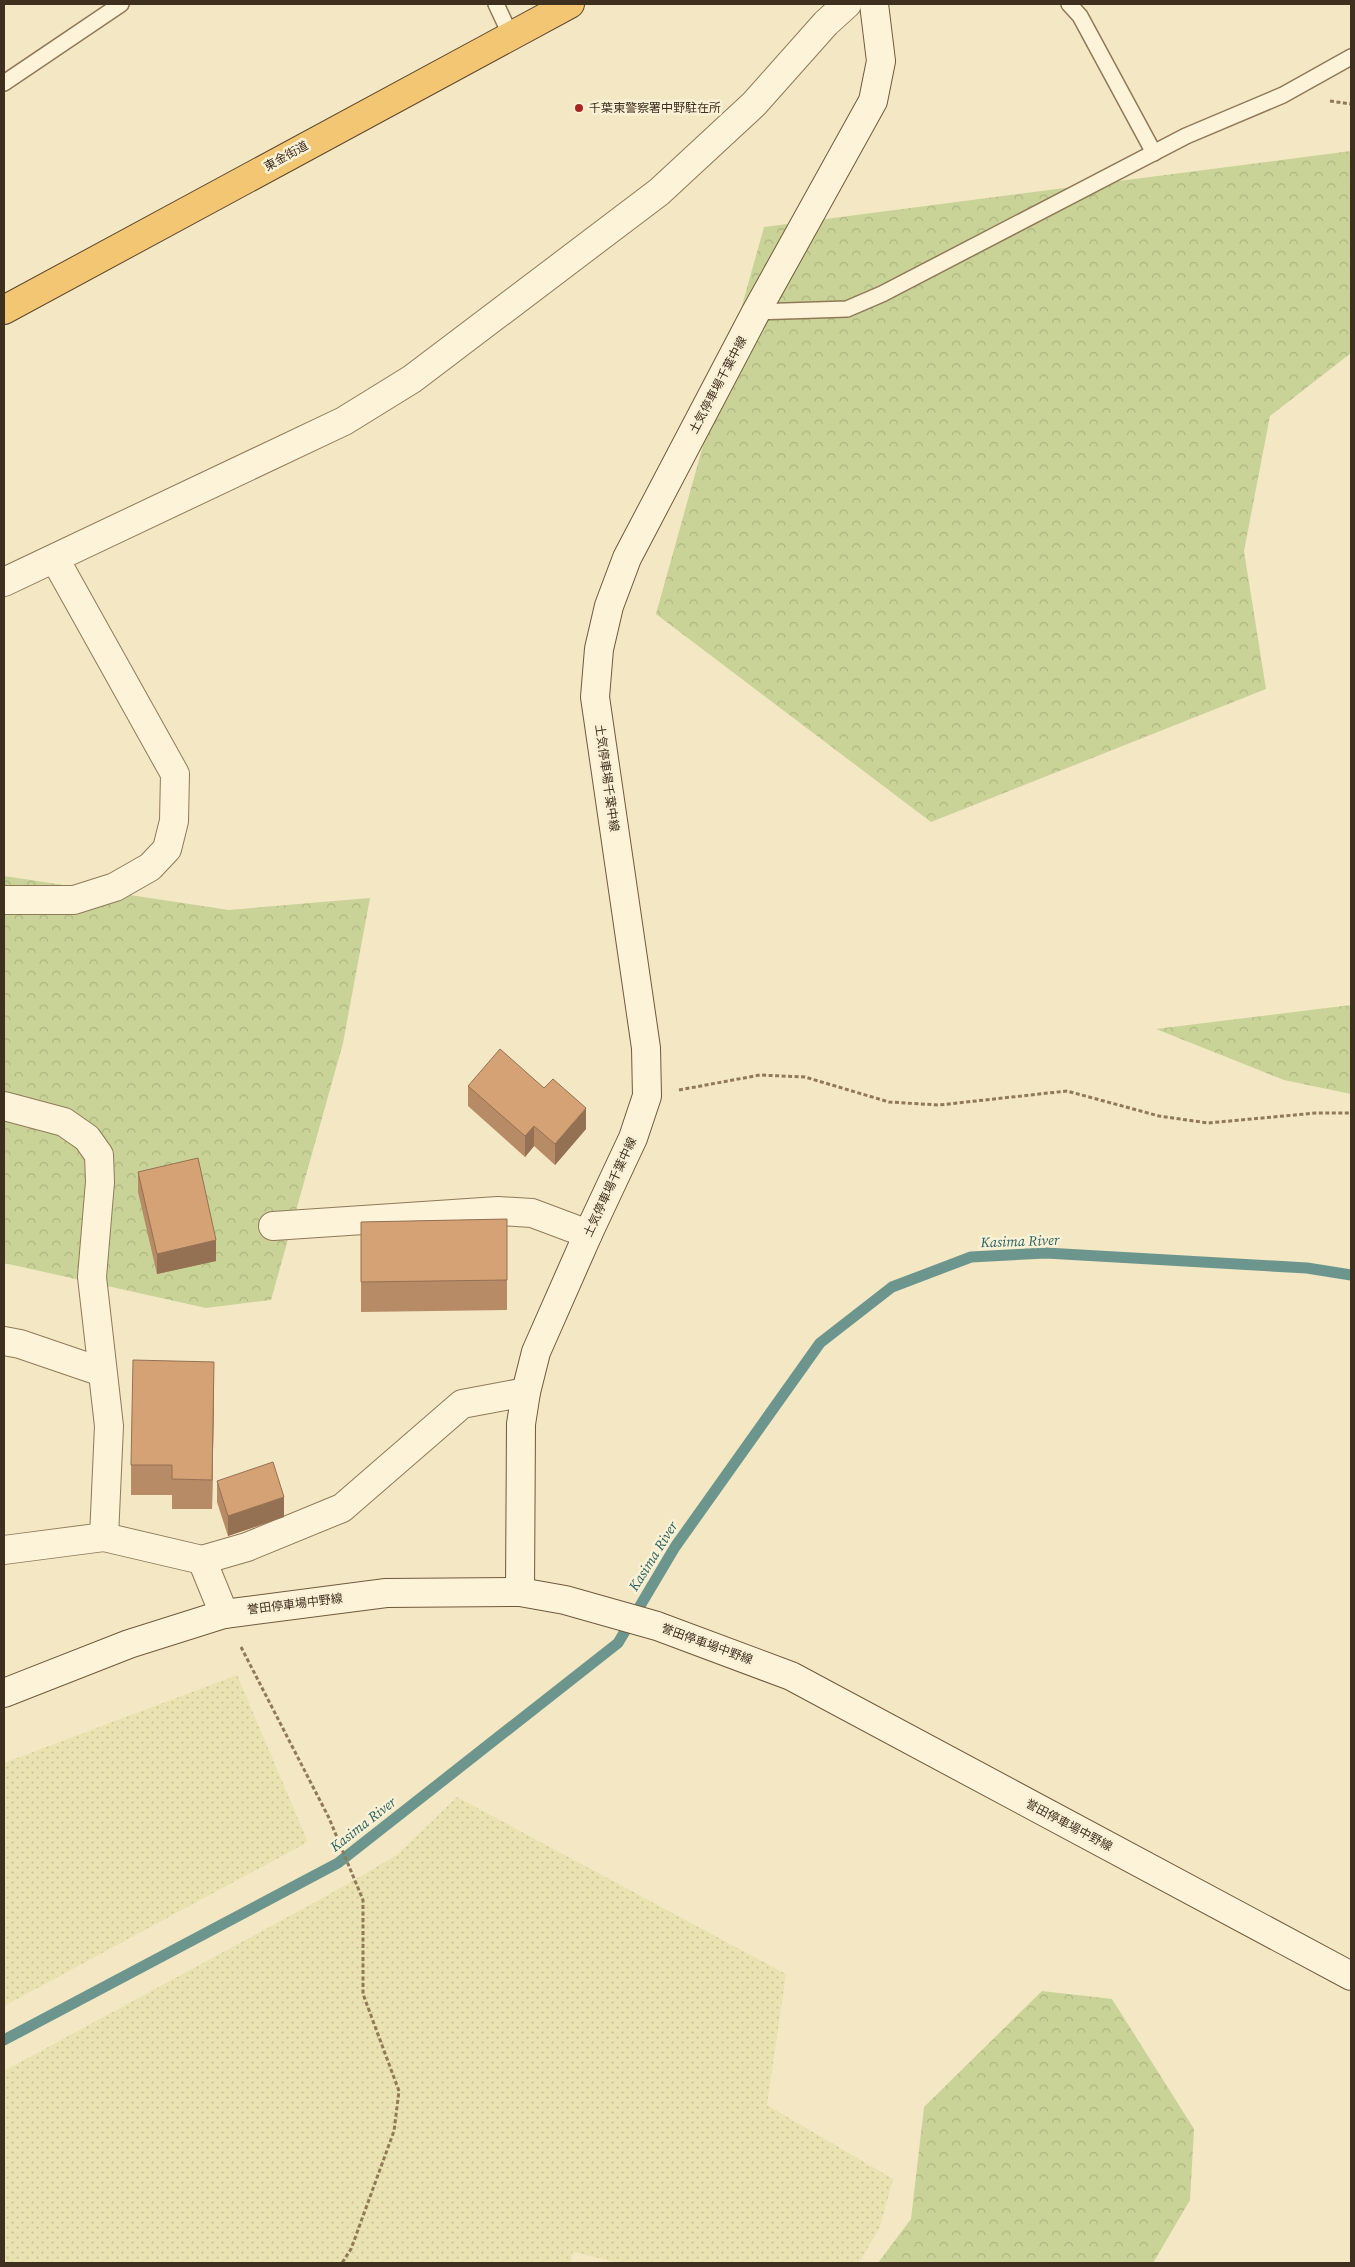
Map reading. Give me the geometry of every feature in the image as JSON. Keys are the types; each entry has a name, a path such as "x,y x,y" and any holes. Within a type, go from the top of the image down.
{"highway":[{"name":"東金街道","path":"4,310 510,34 570,4"}],"main road":[{"path":"4,582 344,421 412,379 659,192 754,104 826,23 846,4"},
{"name":"土気停車場千葉中線","path":"520,1592 521,1424 526,1392 536,1352 633,1138 647,1096 646,1048 596,697 599,649 609,606 627,558 756,312 873,101 881,61 874,4"},
{"path":"4,900 74,900 115,887 150,867 167,849 174,821 175,774 55,559"},
{"path":"4,1106 64,1122 87,1138 99,1155 100,1182 92,1277 109,1426 104,1538"},
{"path":"273,1226 498,1211 532,1213 588,1234"},
{"path":"4,1341 20,1344 102,1372"},
{"path":"4,1550 104,1538 202,1560 247,1547 342,1508 462,1404 526,1392"},
{"path":"202,1560 224,1614"},
{"name":"誉田停車場中野線","path":"4,1693 129,1644 224,1614 386,1593 520,1592 597,1608 657,1626 791,1676 1351,1976"}],"lane":[{"path":"4,83 121,4"},
{"path":"496,4 510,34"},
{"path":"1069,4 1080,16 1154,153"},
{"path":"756,312 847,309 882,294 1186,136 1283,95 1351,57"}],"path":[{"path":"647,1096 760,1076 778,1076 805,1077 890,1102 938,1105 1067,1091 1159,1116 1208,1123 1316,1113 1351,1113"},
{"path":"224,1614 340,1840 363,1900 363,1994 399,2091 394,2130 351,2249 342,2263"}],"shaded area":[{"path":"237,1675 308,1842 4,2006 4,1763"},
{"path":"457,1797 786,1974 767,2105 893,2179 880,2227 859,2263 619,2263 573,2252 571,2263 4,2263 4,2071 330,1894 397,1855"}],"green space":[{"path":"1351,151 1351,353 1270,416 1244,551 1266,689 931,822 656,614 764,227"},
{"path":"4,876 229,910 370,898 343,1043 271,1300 206,1308 4,1263"},
{"path":"1351,1005 1351,1094 1284,1080 1156,1029"},
{"path":"1042,1991 1112,1999 1194,2129 1190,2200 1153,2263 878,2263 911,2219 924,2107"}],"building":[{"path":"500,1049 544,1088 553,1079 586,1108 555,1144 534,1126 525,1136 468,1086"},
{"path":"198,1158 216,1240 157,1254 138,1172"},
{"path":"507,1219 507,1280 361,1282 361,1222"},
{"path":"133,1360 214,1362 212,1480 172,1479 172,1465 131,1465"},
{"path":"273,1462 284,1497 228,1516 217,1481"}],"waterway":[{"name":"Kasima River","path":"4,2040 338,1863 618,1643 675,1547 820,1343 892,1287 971,1257 1046,1253 1307,1268 1351,1275"}],"place":[{"name":"千葉東警察署中野駐在所","path":"579,108"}]}
